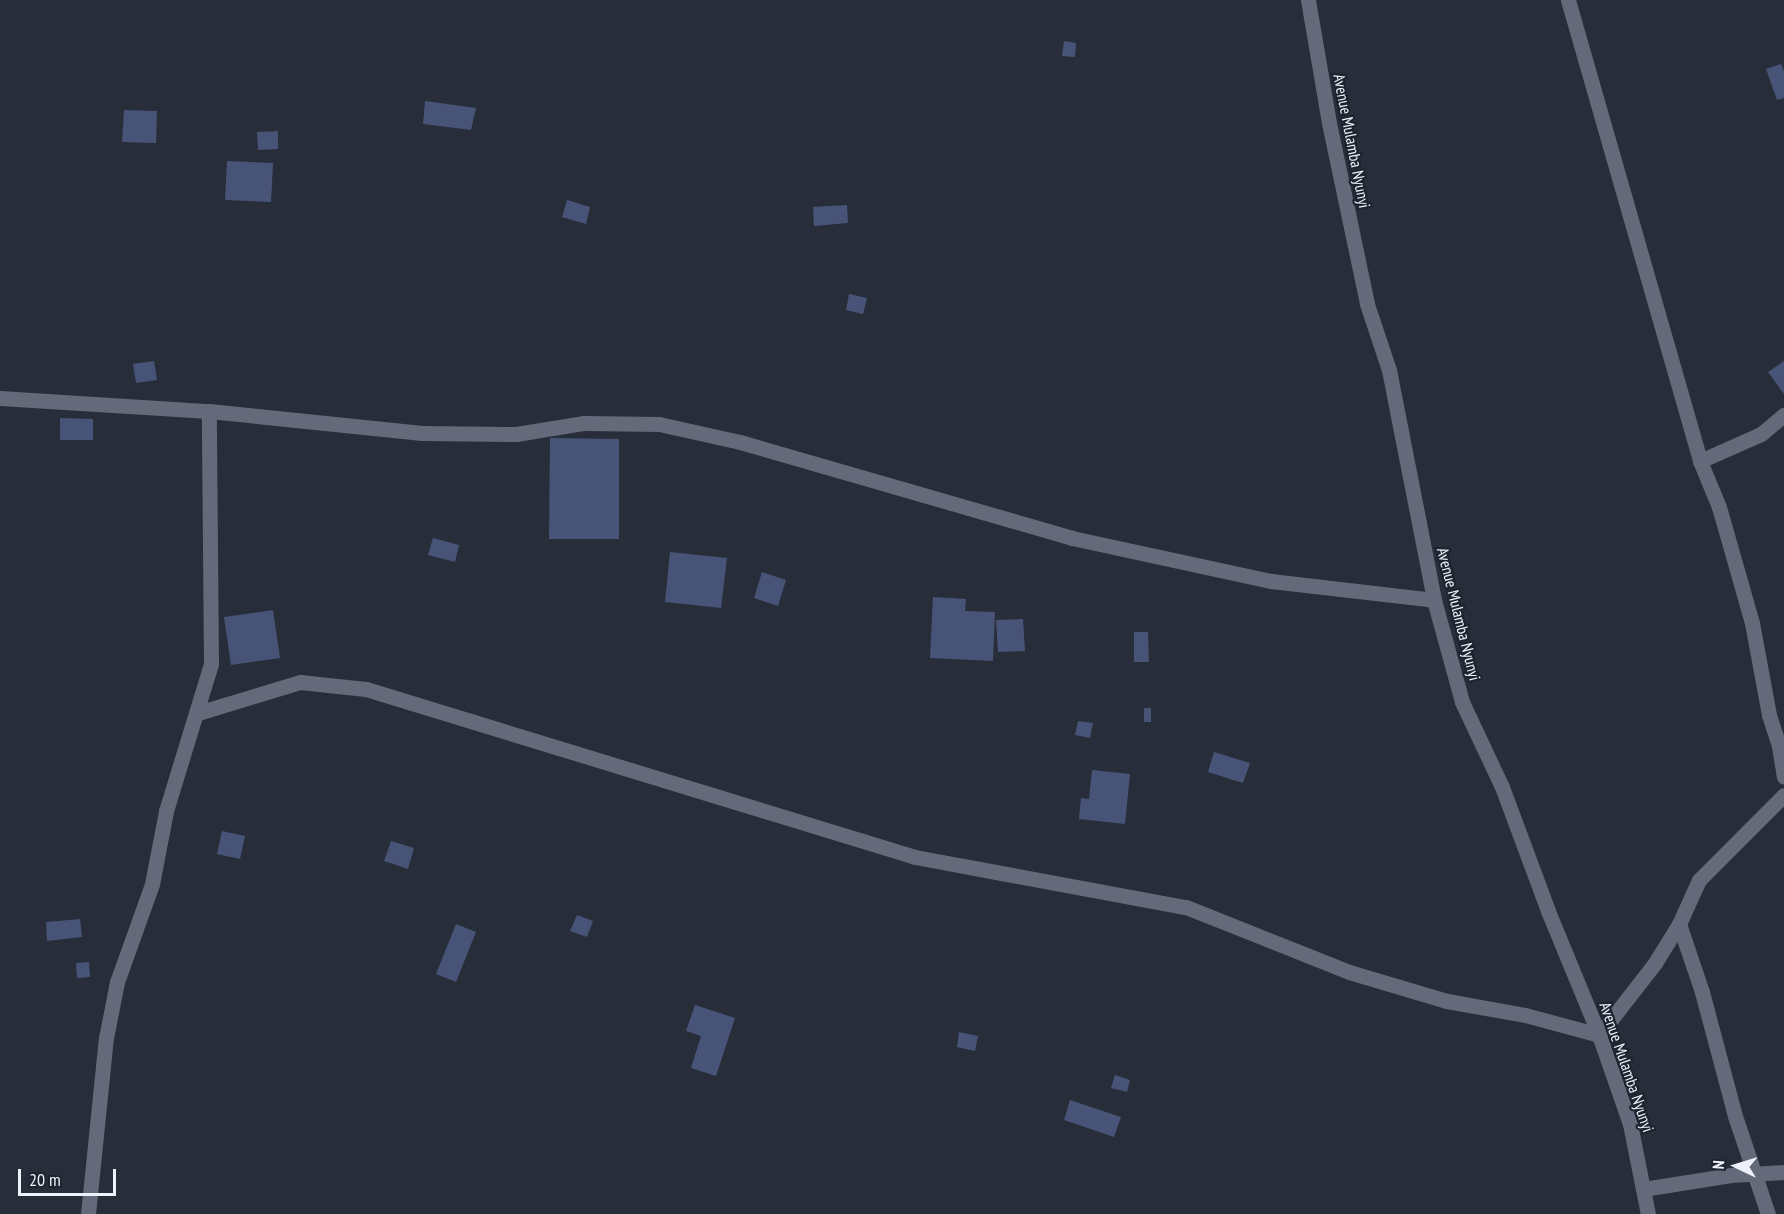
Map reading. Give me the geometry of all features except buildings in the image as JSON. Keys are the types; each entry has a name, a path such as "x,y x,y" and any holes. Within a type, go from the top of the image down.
{"street":[{"name":"Avenue Mulamba Nyunyi","path":"1308,0 1347,211 1367,304 1389,370 1434,600 1462,702 1502,787 1548,911 1599,1035 1630,1124 1648,1214"},
{"path":"1568,0 1700,461 1719,507 1752,623 1767,705 1779,746 1784,777"},
{"path":"0,398 209,411 422,433 516,434 584,423 659,424 740,442 1072,538 1271,581 1434,600"},
{"path":"88,1214 106,1038 117,982 153,884 166,811 198,713 211,664 209,411"},
{"path":"1700,461 1761,434 1784,415"},
{"path":"198,713 300,682 366,688 915,857 1186,907 1349,972 1447,1001 1525,1015 1599,1035 1655,963 1679,924 1699,880 1784,795"},
{"path":"1679,924 1702,992 1735,1116 1768,1214"},
{"path":"1643,1189 1755,1173 1784,1172"}]}
